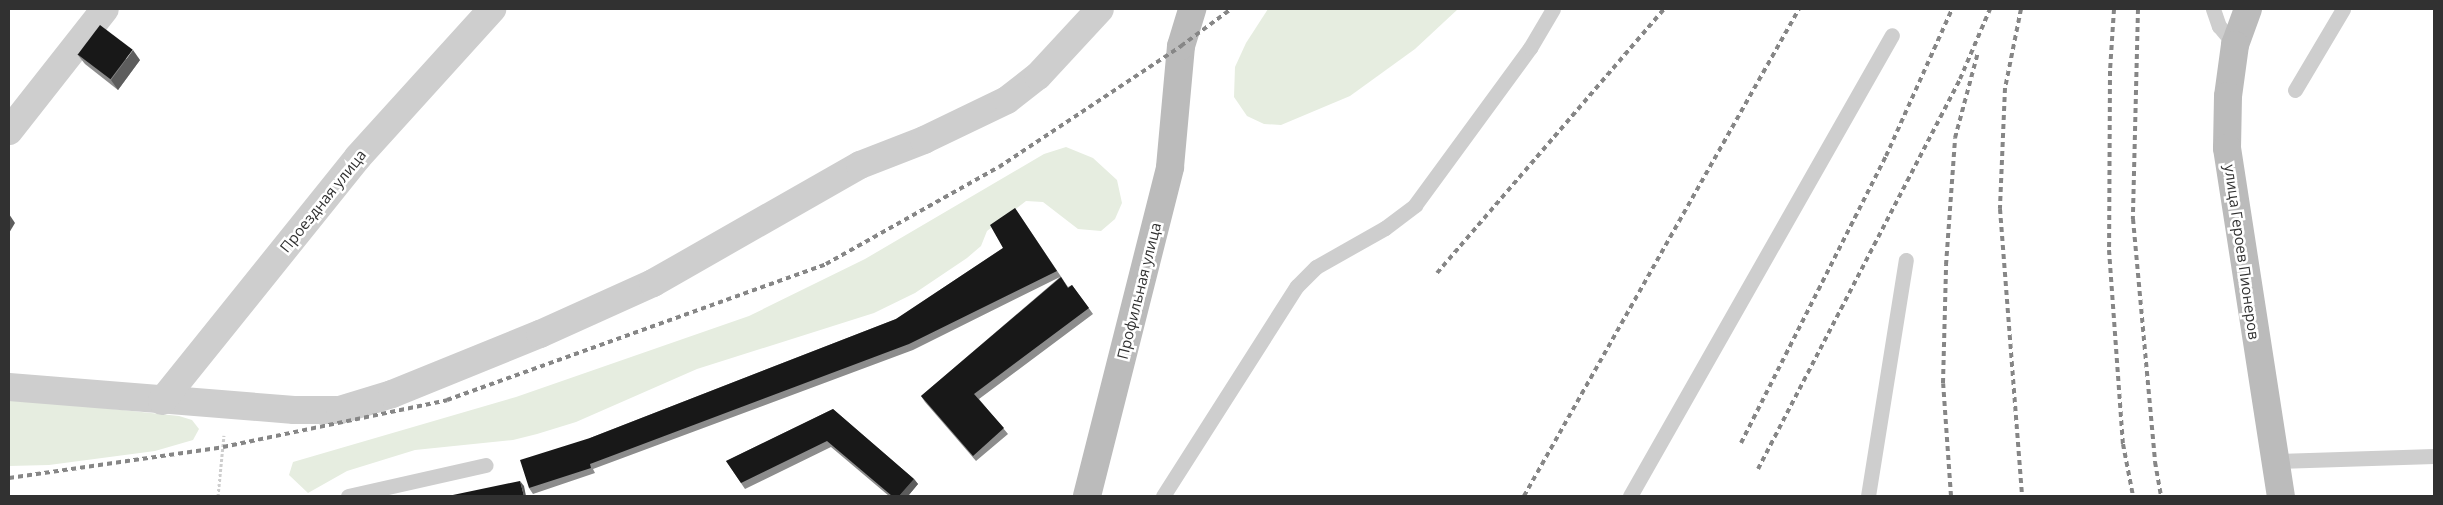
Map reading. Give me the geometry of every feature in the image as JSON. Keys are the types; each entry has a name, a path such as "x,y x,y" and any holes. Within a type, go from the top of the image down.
{"main road":[{"name":"Профильная улица","path":"1087,496 1170,167 1182,46 1192,9"},
{"name":"улица Героев Пионеров","path":"2248,9 2235,45 2228,96 2227,148 2281,496"}],"street":[{"path":"9,131 105,9"},
{"name":"Проездная улица","path":"162,401 358,157 492,9"},
{"path":"9,387 162,401 340,410 392,394 603,306 653,283 860,165 924,140 1007,100 1038,76 1100,9"}],"lane":[{"path":"1163,496 1297,286 1316,267 1385,228 1416,204 1530,48 1553,9"},
{"path":"2213,9 2219,26 2235,45"},
{"path":"2295,90 2343,9"},
{"path":"1630,496 1892,35"},
{"path":"1868,496 1906,260"},
{"path":"2275,461 2434,456"},
{"path":"348,496 486,465"}],"path":[{"path":"218,496 227,405"}],"shaded area":[{"path":"1268,9 1458,9 1415,49 1350,96 1281,125 1264,124 1247,116 1234,97 1235,67 1246,43"},
{"path":"1066,147 1093,158 1117,180 1122,203 1115,219 1101,231 1078,229 1043,202 1026,201 987,231 981,246 967,258 915,293 874,313 697,369 576,422 537,434 513,440 415,450 347,471 308,493 289,475 293,462 516,397 749,316 865,259 1044,154"},
{"path":"9,398 179,416 192,420 199,429 193,440 155,451 49,465 9,466"}],"building":[{"path":"100,25 133,50 110,79 78,55"},
{"path":"1015,208 1057,271 909,344 590,464 591,468 529,488 520,460 590,438 896,319 1003,248 990,225"},
{"path":"1061,277 1068,288 1072,285 1089,308 974,394 1004,428 973,456 921,396"},
{"path":"833,409 914,479 899,496 892,496 827,441 741,483 726,461"},
{"path":"520,481 524,496 448,496"}],"railway":[{"path":"9,478 223,447 447,400 826,264 999,167 1181,46 1231,9"},
{"path":"1437,273 1664,9"},
{"path":"1524,496 1799,9"},
{"path":"1741,443 1886,156 1952,9"},
{"path":"1758,469 1960,79 1990,9"},
{"path":"2021,9 2005,88 2000,209 2022,496"},
{"path":"2114,9 2110,71 2109,250 2123,444 2133,496"},
{"path":"2138,9 2133,219 2155,462 2161,496"},
{"path":"1951,496 1943,383 1946,265 1955,138 1978,52"}]}
